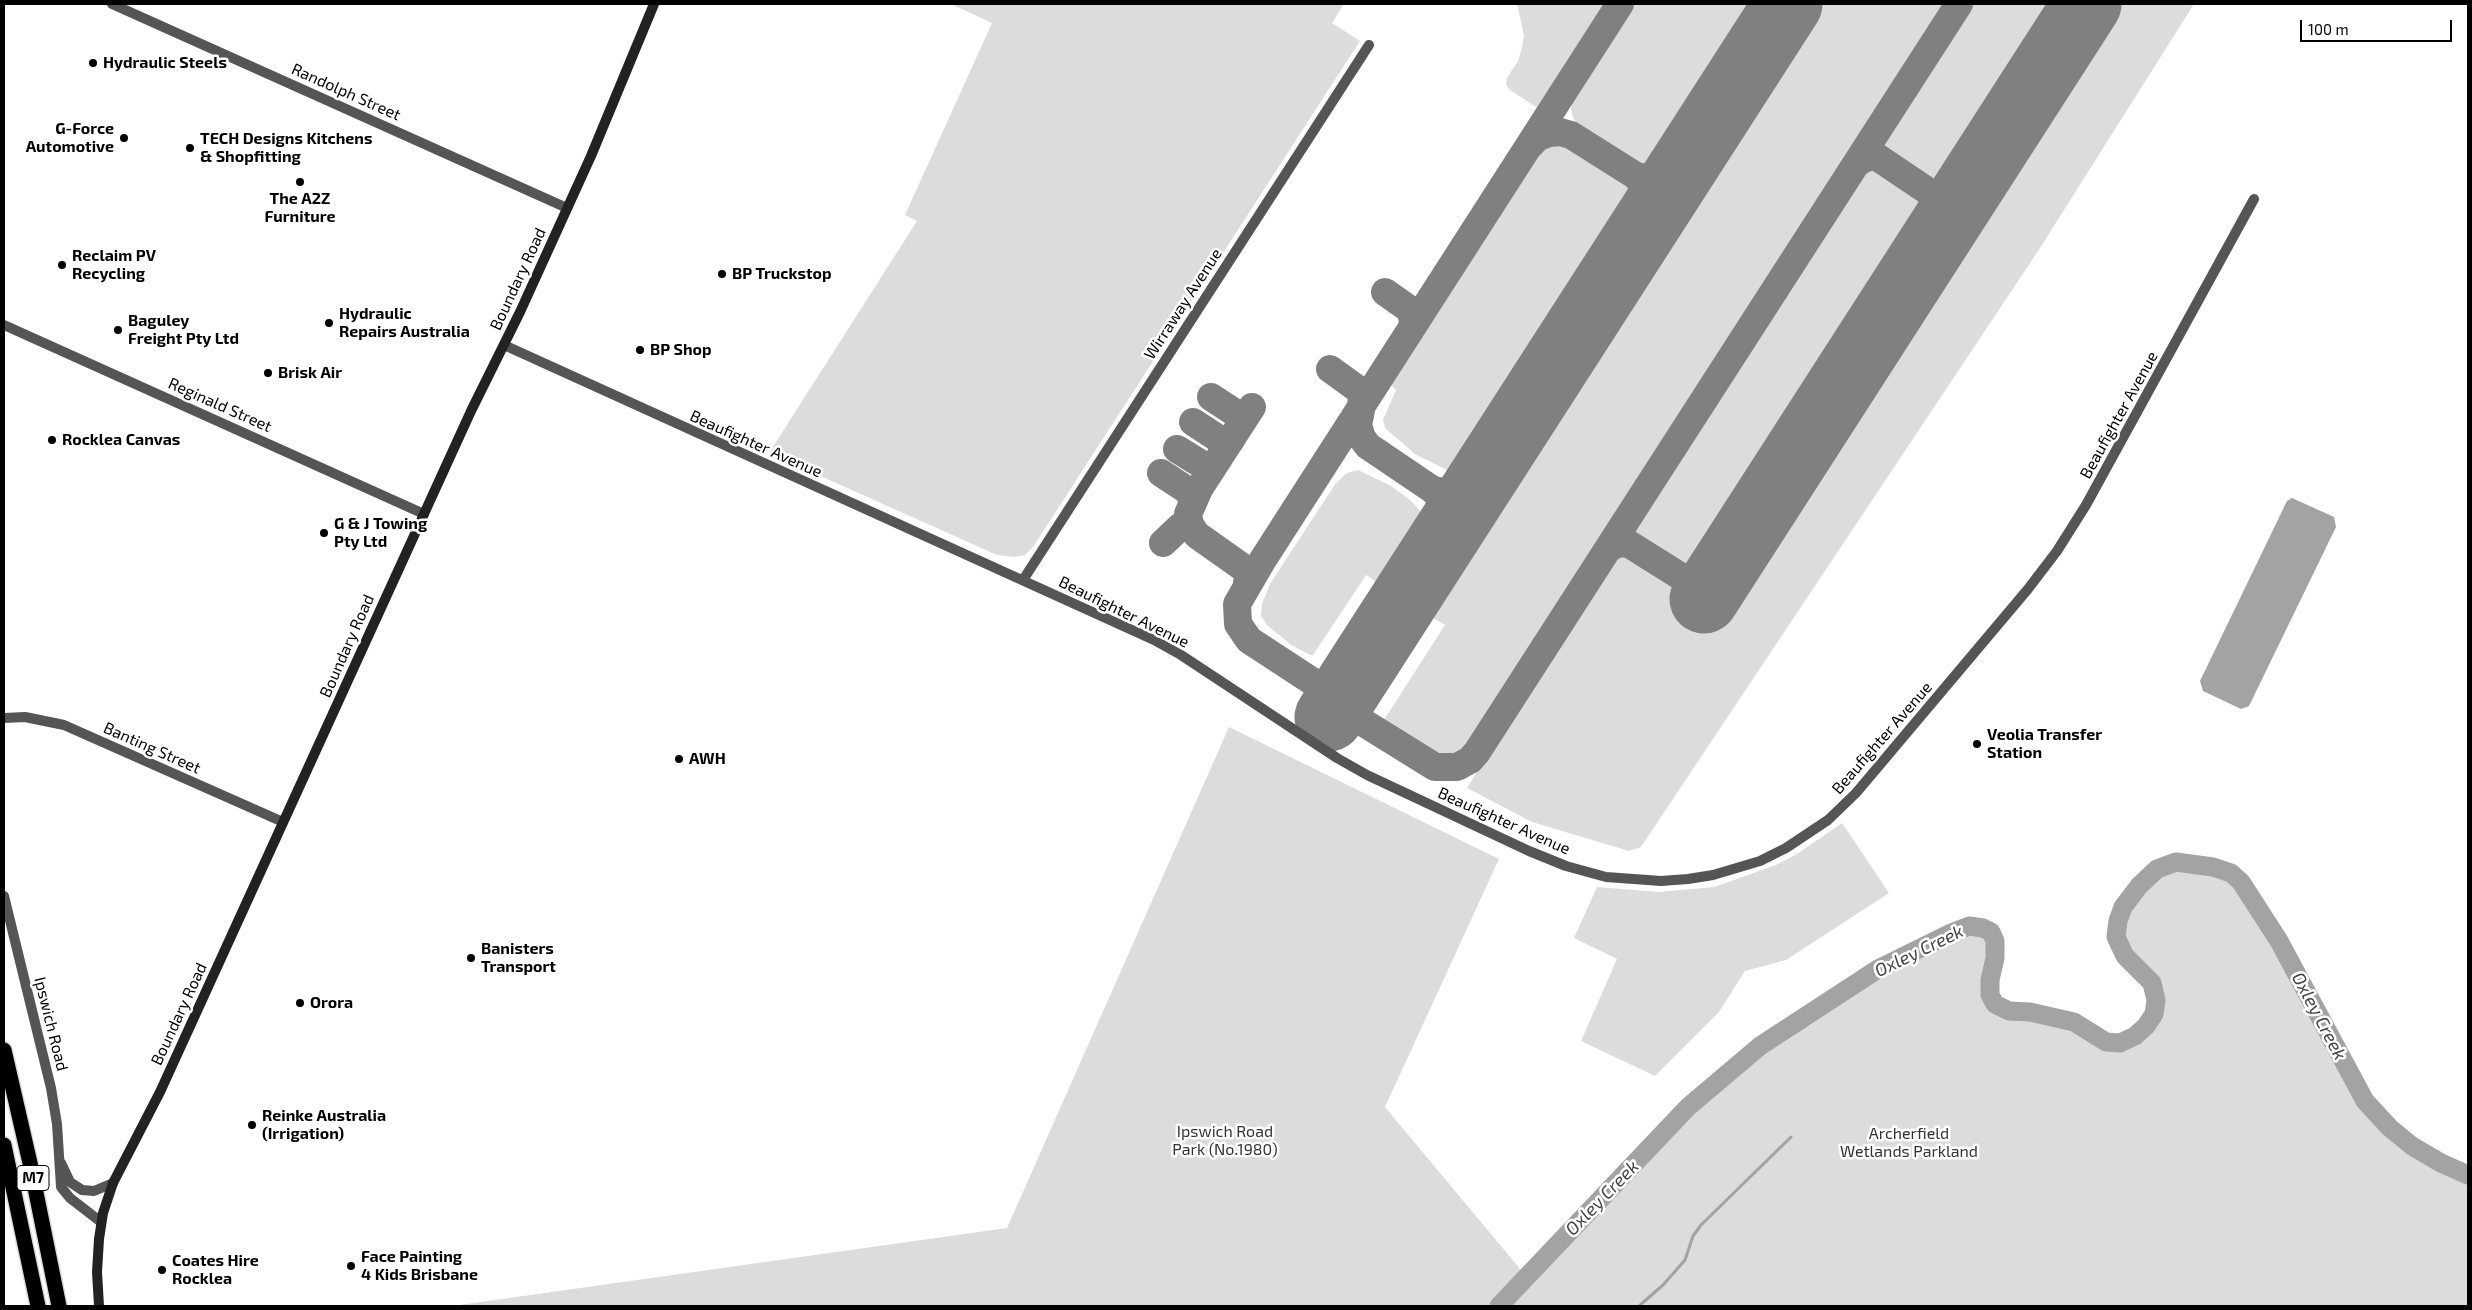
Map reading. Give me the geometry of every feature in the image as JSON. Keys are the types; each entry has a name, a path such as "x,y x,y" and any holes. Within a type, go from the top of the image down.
{"highway":[{"name":"M7","path":"4,1050 32,1173 59,1306"},
{"name":"M7","path":"4,1145 38,1306"}],"main road":[{"name":"Boundary Road","path":"100,1306 97,1258 101,1222 113,1183 160,1092 424,514 567,208 654,4"}],"street":[{"name":"Randolph Street","path":"112,4 567,208"},
{"name":"Wirraway Avenue","path":"1024,580 1368,45"},
{"name":"Beaufighter Avenue","path":"504,345 1024,580 1181,655 1310,742 1367,775 1547,859 1597,874 1632,880 1661,881 1688,879 1760,861 1809,834 1842,808 1896,747 2042,570 2086,505 2254,199"},
{"name":"Reginald Street","path":"4,325 424,514"},
{"name":"Banting Street","path":"4,718 25,716 64,726 283,822"},
{"name":"Ipswich Road","path":"4,896 51,1088 61,1162 59,1180 64,1192 101,1222"},
{"name":"Ipswich Road","path":"61,1162 70,1182 82,1190 94,1191 113,1183"}],"green space":[{"path":"951,4 1344,4 1332,23 1360,41 1033,547 1025,555 1014,557 997,555 769,453 917,221 905,215 992,23"},
{"path":"1517,4 1609,4 1541,110 1510,90 1506,85 1507,78 1518,61 1524,35"},
{"path":"1637,4 1759,4 1653,168 1650,169 1637,165 1582,130 1573,118 1571,109 1574,92 1630,6"},
{"path":"1817,4 1950,4 1472,747 1466,754 1453,760 1440,761 1429,757 1383,727 1382,723 1445,625 1425,613"},
{"path":"1968,4 2070,4 1953,186 1940,189 1884,153 1880,143"},
{"path":"2104,4 2194,4 2040,248 1641,847 1629,851 1532,822 1467,788 1610,559 1616,554 1622,551 1634,554 1724,613 1800,494 1800,477"},
{"path":"1559,142 1576,147 1627,180 1636,189 1636,197 1464,464 1453,470 1447,470 1415,454 1385,428 1383,420 1396,390 1391,385 1396,370 1533,155 1546,145"},
{"path":"1876,164 1931,199 1935,205 1933,216 1775,462 1759,470 1697,565 1689,569 1679,567 1636,537 1633,531 1635,523 1865,165"},
{"path":"1358,470 1391,486 1410,500 1420,511 1421,523 1424,526 1385,587 1366,575 1313,655 1310,655 1291,645 1267,625 1261,616 1262,604 1270,584 1336,483 1347,473"},
{"path":"1229,727 1499,859 1385,1107 1526,1276 1688,1107 1760,1046 1878,969 1951,933 1969,926 1983,928 1991,932 1995,941 1995,958 1990,980 1990,995 1995,1004 2009,1011 2030,1012 2074,1022 2106,1042 2120,1043 2135,1036 2146,1026 2154,1014 2156,1000 2152,982 2125,956 2116,937 2118,921 2123,907 2139,886 2157,869 2176,862 2213,867 2231,873 2241,882 2279,941 2365,1101 2390,1128 2412,1146 2468,1175 2468,1306 452,1306 1007,1228"},
{"path":"1842,823 1889,893 1786,960 1745,971 1719,1012 1655,1076 1581,1041 1617,959 1574,938 1597,887 1659,892 1714,887 1776,865 1797,854"}],"shaded area":[{"path":"2292,498 2334,517 2336,527 2249,706 2241,709 2203,691 2200,681 2287,501"}],"waterway":[{"name":"Oxley Creek","path":"1499,1306 1688,1107 1760,1046 1878,969 1951,933 1969,926 1983,928 1991,932 1995,941 1995,958 1990,980 1990,995 1995,1004 2009,1011 2030,1012 2074,1022 2106,1042 2120,1043 2135,1036 2146,1026 2154,1014 2156,1000 2152,983 2125,956 2116,937 2118,921 2123,907 2139,886 2157,869 2176,862 2213,867 2231,873 2241,882 2279,941 2365,1101 2390,1128 2412,1146 2441,1163 2468,1175"},
{"path":"1639,1306 1663,1285 1685,1260 1693,1236 1701,1225 1791,1137"}],"taxiway":[{"path":"1620,4 1262,561 1237,604 1238,624 1249,640 1330,693 1348,713 1435,767 1457,767 1470,760 1477,752 1959,4"},
{"path":"1636,176 1656,180 1666,178 1677,172 1735,87"},
{"path":"1530,145 1538,137 1549,133 1560,132 1571,135 1636,176 1647,190 1650,208 1647,221 1596,302"},
{"path":"1936,195 1949,198 1963,192 1994,149"},
{"path":"1857,163 1867,157 1877,157 1941,200 1945,210 1944,222 1918,266"},
{"path":"1385,292 1409,309 1413,318 1412,327"},
{"path":"1330,369 1359,390 1362,397 1361,406"},
{"path":"1211,397 1240,416 1241,423"},
{"path":"1362,405 1358,425 1362,438 1368,446 1433,490 1453,494 1467,491 1478,482 1533,402"},
{"path":"1247,583 1248,577 1245,569 1197,535 1190,525 1188,514 1199,489 1252,407"},
{"path":"1193,422 1222,441 1231,440"},
{"path":"1177,449 1206,467 1214,466"},
{"path":"1161,473 1190,492 1192,502"},
{"path":"1402,605 1446,532 1447,510 1443,500 1433,490"},
{"path":"1163,543 1181,526 1187,525 1191,528"},
{"path":"1608,549 1618,543 1629,544 1688,581 1700,584 1715,577 1743,538"},
{"path":"1356,718 1348,708 1348,693 1393,618"}],"runway":[{"path":"1329,717 1788,4"},
{"path":"1704,599 2087,4"}],"place":[{"name":"Hydraulic Steels","path":"93,63"},
{"name":"G-Force Automotive","path":"124,138"},
{"name":"TECH Designs Kitchens & Shopfitting","path":"190,148"},
{"name":"The A2Z Furniture","path":"300,182"},
{"name":"Reclaim PV Recycling","path":"62,265"},
{"name":"BP Truckstop","path":"722,274"},
{"name":"Hydraulic Repairs Australia","path":"329,323"},
{"name":"Baguley Freight Pty Ltd","path":"118,330"},
{"name":"BP Shop","path":"640,350"},
{"name":"Brisk Air","path":"268,373"},
{"name":"Rocklea Canvas","path":"52,440"},
{"name":"G & J Towing Pty Ltd","path":"324,533"},
{"name":"Veolia Transfer Station","path":"1977,744"},
{"name":"AWH","path":"679,759"},
{"name":"Banisters Transport","path":"471,958"},
{"name":"Orora","path":"300,1003"},
{"name":"Reinke Australia (Irrigation)","path":"252,1125"},
{"name":"Face Painting 4 Kids Brisbane","path":"351,1266"},
{"name":"Coates Hire Rocklea","path":"162,1270"}],"park label":[{"name":"Ipswich Road Park (No.1980)","path":"1225,1141"},
{"name":"Archerfield Wetlands Parkland","path":"1909,1143"}]}
